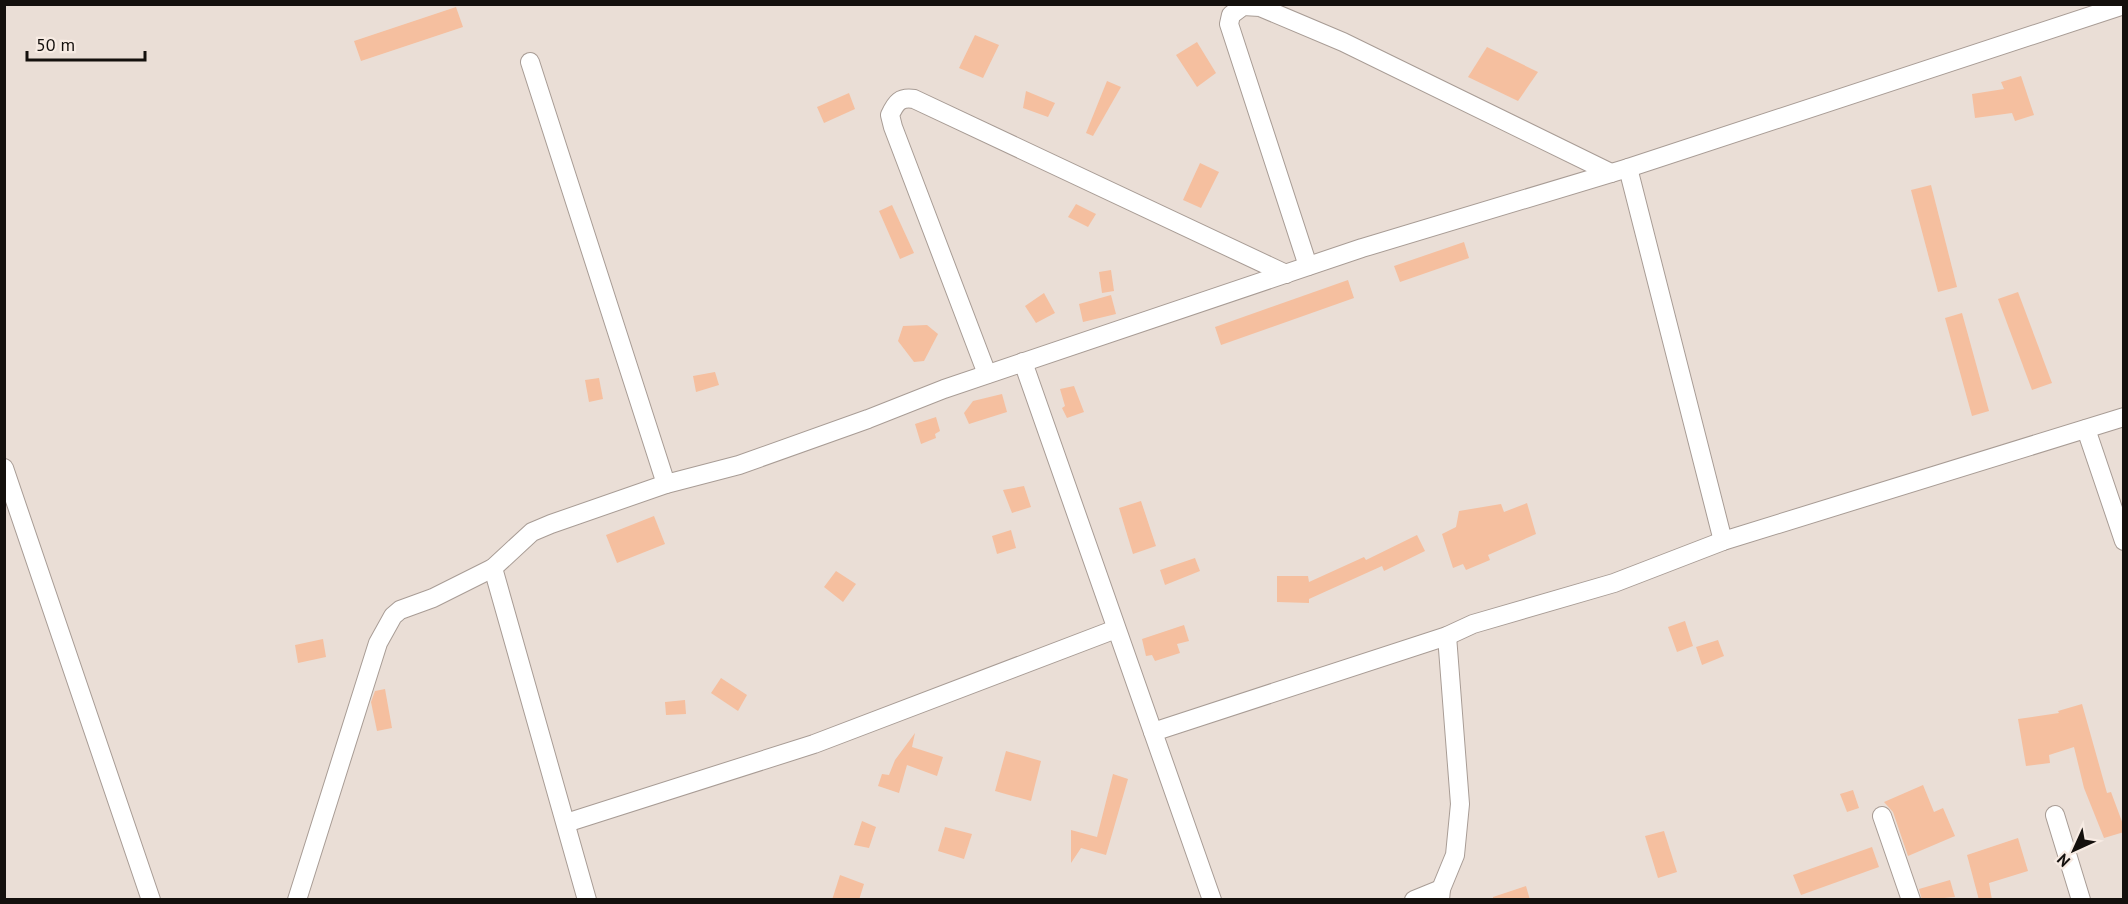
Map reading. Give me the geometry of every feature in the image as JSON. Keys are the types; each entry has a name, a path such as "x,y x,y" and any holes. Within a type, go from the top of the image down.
{"street":[{"path":"297,900 384,630 393,616 408,605 433,598 493,568 531,532 666,484 739,465 987,374 1308,266 1620,171 2124,5"},
{"path":"1308,266 1229,24 1232,15 1243,6 1260,7 1342,42 1620,171 1724,541"},
{"path":"530,62 666,484"},
{"path":"987,374 892,127 890,115 898,101 904,98 914,99 1286,274"},
{"path":"1023,362 1212,900"},
{"path":"1153,732 1448,636 1473,624 1614,583 1724,541 2124,417"},
{"path":"2086,429 2124,541"},
{"path":"4,468 10,500 151,900"},
{"path":"493,568 588,900"},
{"path":"566,823 814,744 1116,629"},
{"path":"1414,900 1440,894 1455,855 1460,804 1448,636"},
{"path":"2055,815 2081,900"},
{"path":"1882,816 1911,900"}],"building":[{"path":"456,7 463,27 361,61 354,41"},
{"path":"975,35 999,45 983,78 959,68"},
{"path":"1197,42 1216,73 1197,87 1176,55"},
{"path":"1487,47 1538,72 1518,101 1468,77"},
{"path":"2021,76 2034,115 2015,121 2012,113 1975,118 1972,94 2004,89 2001,82"},
{"path":"1107,81 1121,87 1093,136 1086,133"},
{"path":"1026,91 1055,103 1048,117 1023,108"},
{"path":"849,93 855,109 824,123 817,107"},
{"path":"1200,163 1219,172 1201,208 1183,200"},
{"path":"1931,185 1957,287 1938,292 1911,190"},
{"path":"1076,204 1096,214 1088,227 1068,217"},
{"path":"892,205 914,253 900,259 879,211"},
{"path":"1464,242 1469,258 1400,282 1394,266"},
{"path":"1111,270 1114,291 1102,293 1099,272"},
{"path":"1348,280 1354,298 1221,345 1215,327"},
{"path":"2018,292 2052,383 2032,390 1998,299"},
{"path":"1044,293 1055,313 1036,323 1025,306"},
{"path":"1111,295 1116,314 1083,322 1079,304"},
{"path":"1962,313 1989,411 1972,416 1945,318"},
{"path":"927,325 938,334 924,361 914,362 898,341 903,326"},
{"path":"715,372 719,385 696,392 693,376"},
{"path":"599,378 603,399 589,402 585,380"},
{"path":"1074,386 1084,412 1067,418 1062,408 1065,406 1060,389"},
{"path":"1002,394 1007,412 969,424 964,413 973,401"},
{"path":"936,417 940,431 935,434 936,438 921,444 915,424"},
{"path":"1024,486 1031,507 1012,513 1003,490"},
{"path":"1141,501 1156,546 1133,554 1119,508"},
{"path":"1527,503 1536,534 1488,555 1490,560 1466,570 1463,564 1453,568 1442,534 1456,527 1459,511 1501,504 1504,512"},
{"path":"654,516 665,544 617,563 606,535"},
{"path":"1011,530 1016,548 997,554 992,536"},
{"path":"1417,535 1425,551 1384,571 1382,566 1309,599 1309,603 1277,602 1277,576 1308,576 1309,582 1364,557 1366,560"},
{"path":"1195,558 1200,571 1165,585 1160,570"},
{"path":"836,571 856,584 843,602 824,587"},
{"path":"1685,621 1693,646 1677,652 1668,627"},
{"path":"1184,625 1189,641 1177,644 1180,653 1155,661 1152,655 1146,656 1142,639"},
{"path":"323,639 326,657 298,663 295,645"},
{"path":"1718,640 1724,656 1702,665 1696,647"},
{"path":"721,678 747,695 738,711 711,693"},
{"path":"385,689 392,728 377,731 371,702 375,691"},
{"path":"685,700 686,714 666,715 665,702"},
{"path":"2082,704 2107,793 2111,792 2124,827 2124,832 2104,838 2084,788 2074,747 2049,755 2050,763 2026,766 2018,719 2059,713 2058,711"},
{"path":"915,733 912,747 943,757 937,776 907,765 899,793 878,786 882,774 889,775 895,760"},
{"path":"1006,751 1041,761 1031,801 995,791"},
{"path":"1113,774 1128,779 1106,855 1081,848 1071,863 1071,830 1097,837"},
{"path":"1923,785 1934,812 1943,808 1955,836 1908,856 1893,812 1884,802"},
{"path":"1853,790 1859,808 1847,812 1840,794"},
{"path":"862,821 876,827 869,848 854,845"},
{"path":"945,827 972,834 964,859 938,851"},
{"path":"1664,831 1677,872 1658,878 1645,836"},
{"path":"2018,838 2028,871 1989,883 1992,900 1979,900 1967,855"},
{"path":"1872,847 1879,867 1801,895 1793,875"},
{"path":"840,875 864,884 859,900 832,900"},
{"path":"1950,880 1955,897 1922,900 1919,889"},
{"path":"1526,886 1530,900 1493,900 1493,897"}]}
